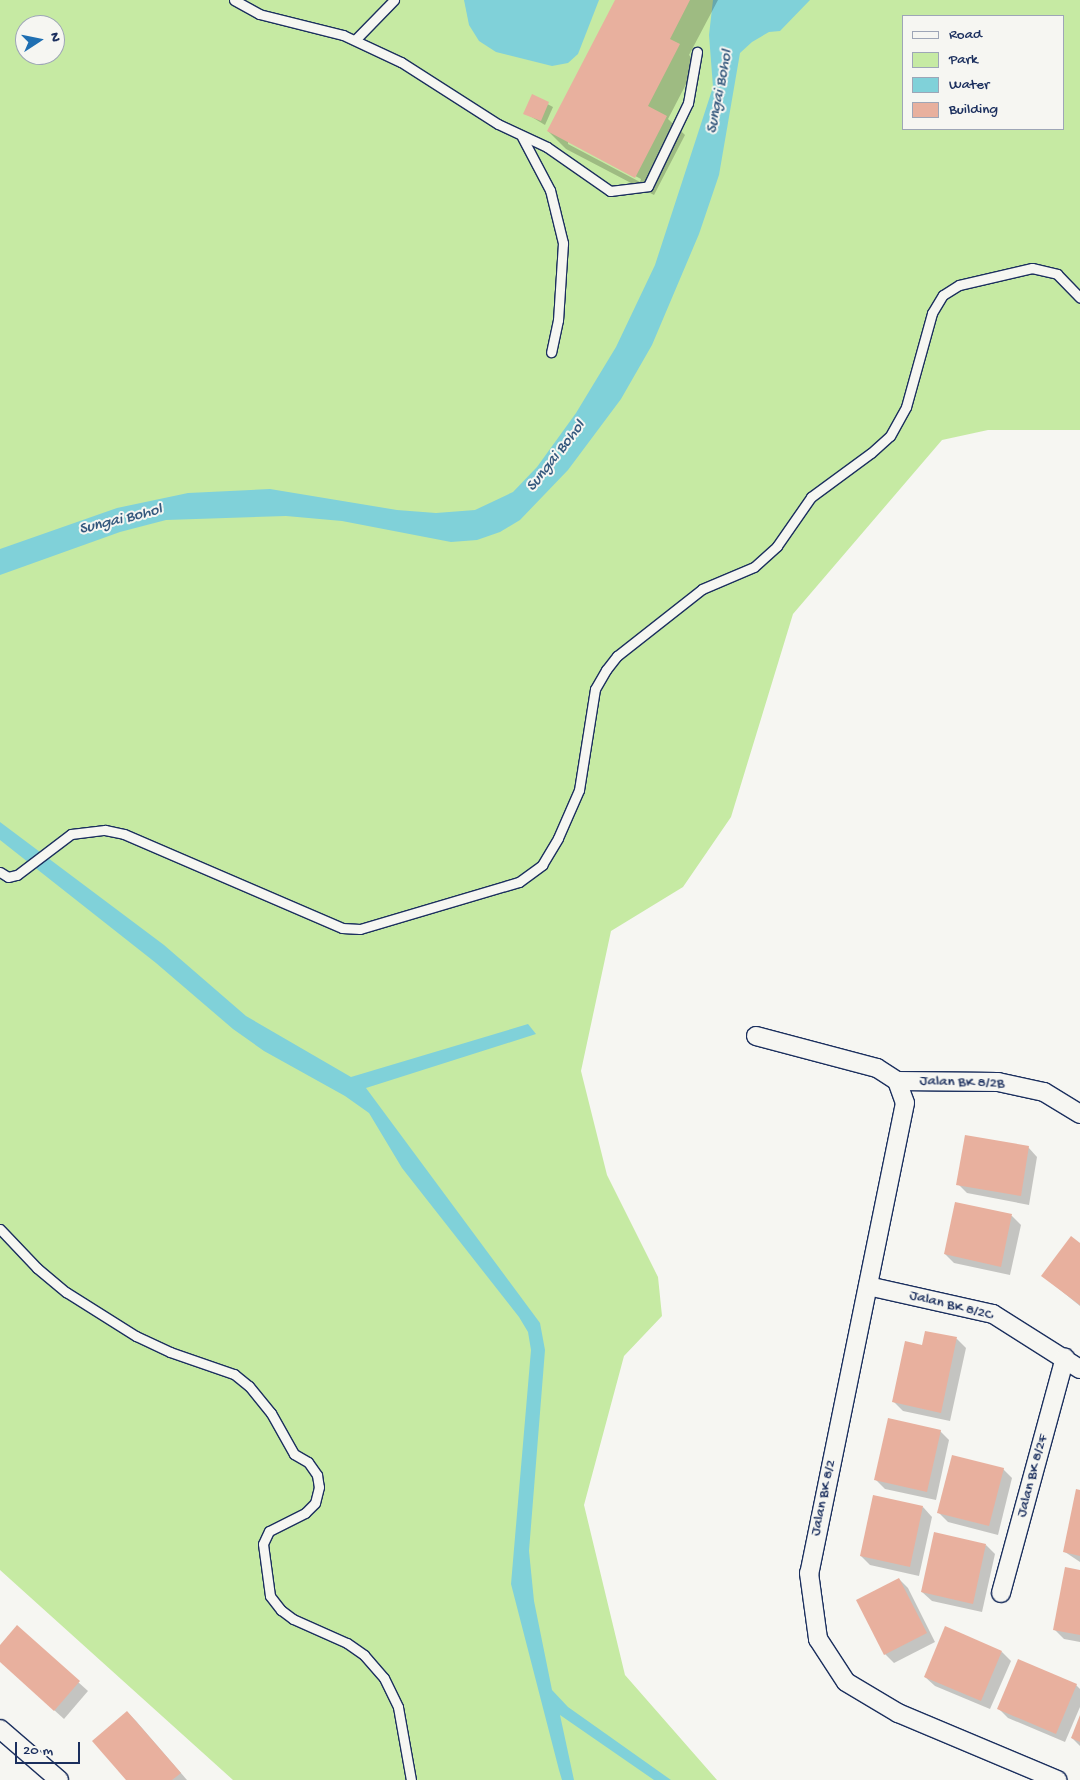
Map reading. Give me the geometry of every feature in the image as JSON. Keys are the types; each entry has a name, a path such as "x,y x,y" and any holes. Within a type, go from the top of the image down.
{"street":[{"path":"756,1036 877,1068 897,1081"},
{"name":"Jalan BK 8/2B","path":"897,1081 998,1082 1044,1092 1080,1114"},
{"name":"Jalan BK 8/2","path":"897,1081 905,1103 809,1573 818,1639 846,1682 898,1713 1057,1780"},
{"name":"Jalan BK 8/2C","path":"868,1286 993,1314 1080,1369"},
{"name":"Jalan BK 8/2F","path":"1001,1593 1064,1358"},
{"path":"0,1729 59,1780"}],"lane":[{"path":"234,0 259,14 355,40 401,62 522,138 547,148 610,192 648,186 688,103 697,52"},
{"path":"355,40 394,0"},
{"path":"522,138 550,190 562,243 558,320 551,352"},
{"path":"0,872 8,877 17,875 52,846 71,834 86,830 124,834 342,928 360,929 518,882 542,865 558,838 579,790 595,689 606,670 617,656 702,589 754,567 777,546 811,497 871,453 890,436 906,407 932,313 943,296 958,285 1032,268 1057,274 1080,298"},
{"path":"0,1229 37,1268 66,1292 136,1336 170,1352 234,1374 249,1386 271,1413 294,1454 308,1462 316,1475 319,1487 315,1502 305,1513 270,1531 263,1544 270,1596 281,1610 294,1619 347,1643 364,1655 384,1678 398,1707 411,1780"}],"green space":[{"path":"0,0 1080,0 1080,430 988,430 942,440 793,614 731,817 683,887 611,931 581,1071 607,1175 658,1277 662,1316 624,1356 584,1505 625,1675 717,1780 233,1780 0,1570"}],"water":[{"path":"464,0 599,0 578,54 568,63 552,66 496,52 479,41 469,25"},
{"name":"Sungai Bohol","path":"713,0 810,0 780,31 769,32 752,42 740,53 719,175 699,234 652,345 621,399 568,470 520,520 500,532 477,540 451,542 342,521 286,516 166,520 120,532 0,575 0,549 117,508 188,493 270,489 397,510 436,513 475,510 513,492 537,467 576,413 616,347 655,265 713,87 709,35"},
{"path":"0,822 164,945 246,1016 351,1077 528,1024 536,1034 366,1088 540,1323 545,1350 529,1551 534,1601 552,1690 568,1707 671,1780 654,1780 560,1715 574,1780 562,1780 511,1584 531,1350 528,1332 519,1317 402,1168 369,1113 345,1096 264,1051 233,1029 156,963 0,840"}],"building":[{"path":"615,0 690,0 670,39 680,44 648,106 667,116 635,178 547,131"},
{"path":"532,94 549,102 541,121 523,114"},
{"path":"965,1135 1029,1146 1021,1196 956,1185"},
{"path":"955,1202 1012,1214 1001,1267 944,1254"},
{"path":"1071,1236 1080,1243 1080,1305 1041,1276"},
{"path":"925,1331 957,1337 941,1413 892,1402 905,1341 922,1345"},
{"path":"888,1418 941,1430 927,1492 874,1480"},
{"path":"952,1455 1004,1468 989,1526 937,1513"},
{"path":"1076,1489 1080,1490 1080,1556 1063,1552"},
{"path":"873,1495 923,1506 910,1567 860,1556"},
{"path":"934,1532 986,1544 973,1604 921,1592"},
{"path":"1065,1567 1080,1570 1080,1635 1053,1630"},
{"path":"899,1578 927,1633 884,1655 856,1600"},
{"path":"17,1625 80,1681 54,1711 0,1662 0,1645"},
{"path":"945,1626 1002,1651 981,1701 924,1677"},
{"path":"1018,1659 1077,1684 1056,1734 997,1709"},
{"path":"127,1711 181,1773 172,1780 126,1780 92,1741"},
{"path":"1080,1715 1080,1742 1071,1738"}]}
